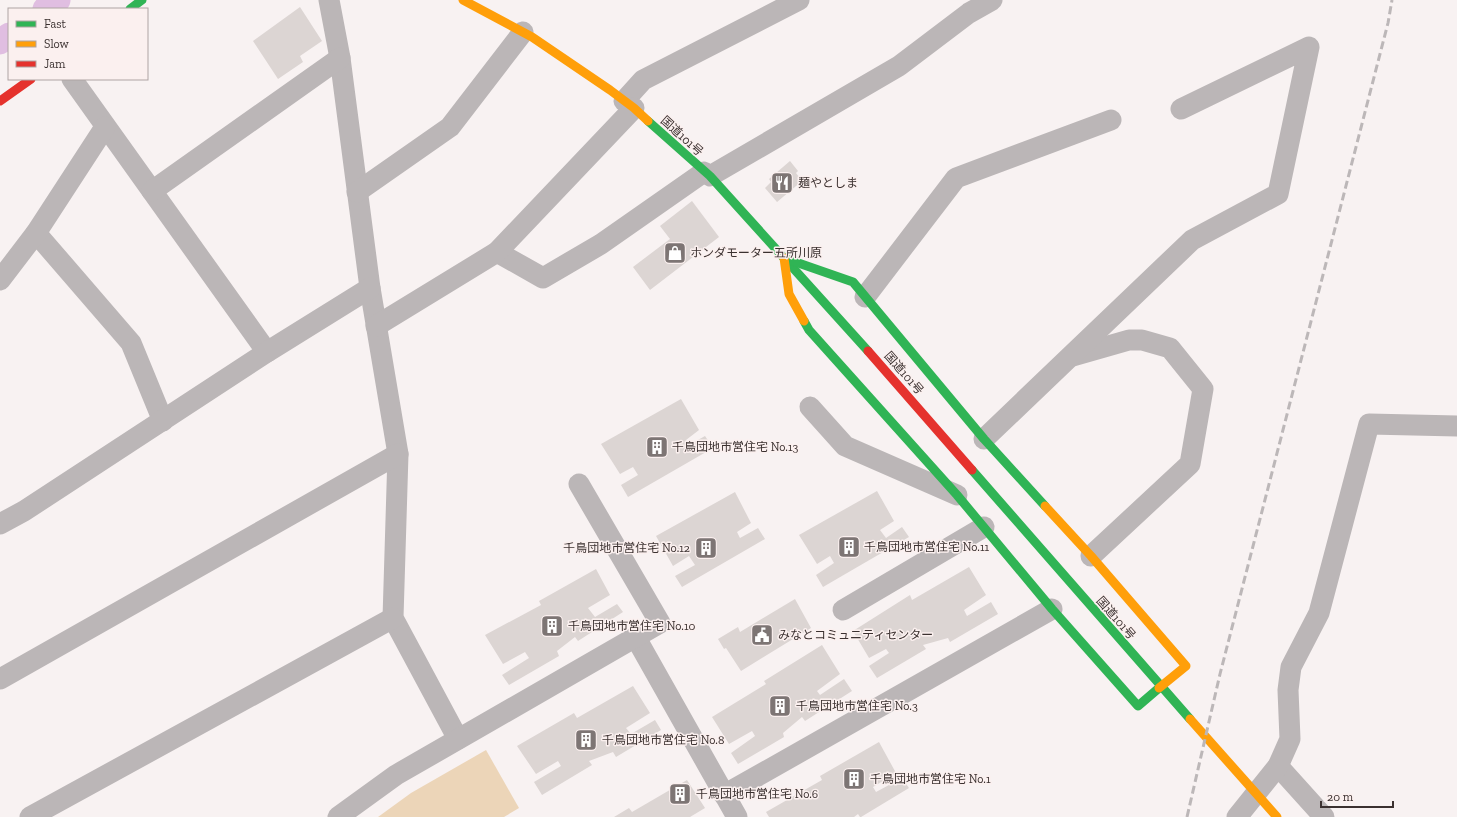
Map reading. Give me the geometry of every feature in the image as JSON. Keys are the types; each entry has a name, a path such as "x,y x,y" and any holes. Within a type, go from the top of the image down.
{"main road":[{"path":"131,8 142,0"},
{"name":"国道101号","path":"463,0 522,32 610,90 707,174 838,317 1134,657 1277,817"},
{"path":"0,102 30,80"},
{"path":"784,258 853,282 984,439 1091,556 1186,666 1138,706 1052,609 957,495 809,330 789,294 784,258"}],"street":[{"path":"329,0 340,58 370,288 398,454 393,618 458,740"},
{"path":"376,326 497,252 629,105 643,80 799,0"},
{"path":"497,252 543,278 601,244 707,174 899,66 969,13 992,0"},
{"path":"357,192 450,127 522,32"},
{"path":"984,439 1192,240 1278,194 1309,46 1181,109"},
{"path":"152,191 340,58"},
{"path":"73,80 267,352"},
{"path":"865,297 956,178 1111,120"},
{"path":"0,280 36,233 105,127"},
{"path":"36,233 131,343 163,421"},
{"path":"0,524 24,511 267,352 370,288"},
{"path":"1070,357 1129,340 1142,340 1170,348 1203,389 1190,464 1091,556"},
{"path":"810,407 845,446 957,495"},
{"path":"1237,817 1278,766 1290,739 1288,690 1291,667 1319,613 1369,424 1457,426"},
{"path":"0,679 398,454"},
{"path":"338,817 396,775 660,623 578,484"},
{"path":"843,610 984,527"},
{"path":"724,795 1052,609"},
{"path":"30,817 393,618"},
{"path":"636,638 737,817"},
{"path":"1278,766 1324,817"}],"shaded area":[{"path":"486,750 519,808 504,817 378,817 411,793"}],"building":[{"path":"300,7 322,41 300,56 303,62 278,79 253,41"},
{"path":"790,161 798,171 796,173 802,181 777,202 765,188 771,182 769,179"},
{"name":"ホンダモーター五所川原","path":"692,201 719,237 650,290 633,267 670,239 660,226"},
{"name":"千鳥団地市営住宅 No.13","path":"681,399 699,430 686,440 689,445 705,436 713,448 628,497 621,485 638,475 633,467 620,474 601,444"},
{"name":"千鳥団地市営住宅 No.11","path":"877,491 894,521 880,530 886,538 902,527 909,537 823,587 816,575 834,563 830,556 817,564 799,535"},
{"name":"千鳥団地市営住宅 No.12","path":"735,492 751,523 737,532 740,538 758,528 765,539 682,587 675,576 695,565 689,556 673,566 656,536"},
{"path":"969,567 986,595 964,610 967,616 991,602 998,614 950,642 948,638 923,645 926,649 877,678 869,666 889,653 886,649 869,658 853,631 910,595 912,600"},
{"name":"千鳥団地市営住宅 No.10","path":"596,569 610,595 588,608 595,617 617,604 623,612 578,641 575,637 557,651 559,656 509,685 502,675 529,658 525,652 503,664 485,635 541,605 539,601"},
{"name":"みなとコミュニティセンター","path":"795,599 811,628 741,671 726,648 724,649 718,639 738,627 740,632"},
{"name":"千鳥団地市営住宅 No.3","path":"822,645 840,674 817,691 820,695 844,679 852,691 805,721 802,717 783,733 784,737 738,764 731,753 755,736 752,731 729,744 712,717 766,684 764,681"},
{"name":"千鳥団地市営住宅 No.8","path":"633,686 650,713 626,728 631,734 655,720 661,730 616,757 613,752 589,761 592,765 542,795 534,782 561,766 558,761 536,774 517,746 574,713 577,718"},
{"name":"千鳥団地市営住宅 No.1","path":"879,742 896,773 873,787 876,792 902,778 909,788 861,817 858,814 854,817 769,817 766,812 822,780 820,776"},
{"name":"千鳥団地市営住宅 No.6","path":"687,780 705,808 690,817 614,817 629,808 632,812"}],"waterway":[{"path":"46,8 58,0"},
{"path":"0,42 8,36"}],"railway":[{"path":"1187,817 1220,674 1388,23 1392,0"}],"traffic: fast":[{"path":"131,8 142,0"},
{"path":"648,121 710,176 868,351"},
{"path":"784,258 853,282 984,439 1045,506"},
{"path":"804,321 809,330 957,495 1052,609 1138,706 1159,688"},
{"path":"972,470 1190,719"}],"traffic: slow":[{"path":"463,0 532,37 610,90 634,108 648,121"},
{"path":"784,258 789,294 804,321"},
{"path":"1045,506 1091,556 1186,666 1159,688"},
{"path":"1190,719 1277,817"}],"traffic: jam":[{"path":"0,101 30,80"},
{"path":"868,351 972,470"}],"place":[{"name":"麺やとしま","path":"782,183"},
{"name":"ホンダモーター五所川原","path":"675,253"},
{"name":"千鳥団地市営住宅 No.13","path":"657,447"},
{"name":"千鳥団地市営住宅 No.11","path":"849,547"},
{"name":"千鳥団地市営住宅 No.12","path":"706,548"},
{"name":"千鳥団地市営住宅 No.10","path":"552,626"},
{"name":"みなとコミュニティセンター","path":"762,635"},
{"name":"千鳥団地市営住宅 No.3","path":"780,706"},
{"name":"千鳥団地市営住宅 No.8","path":"586,740"},
{"name":"千鳥団地市営住宅 No.1","path":"854,779"},
{"name":"千鳥団地市営住宅 No.6","path":"680,794"}]}
